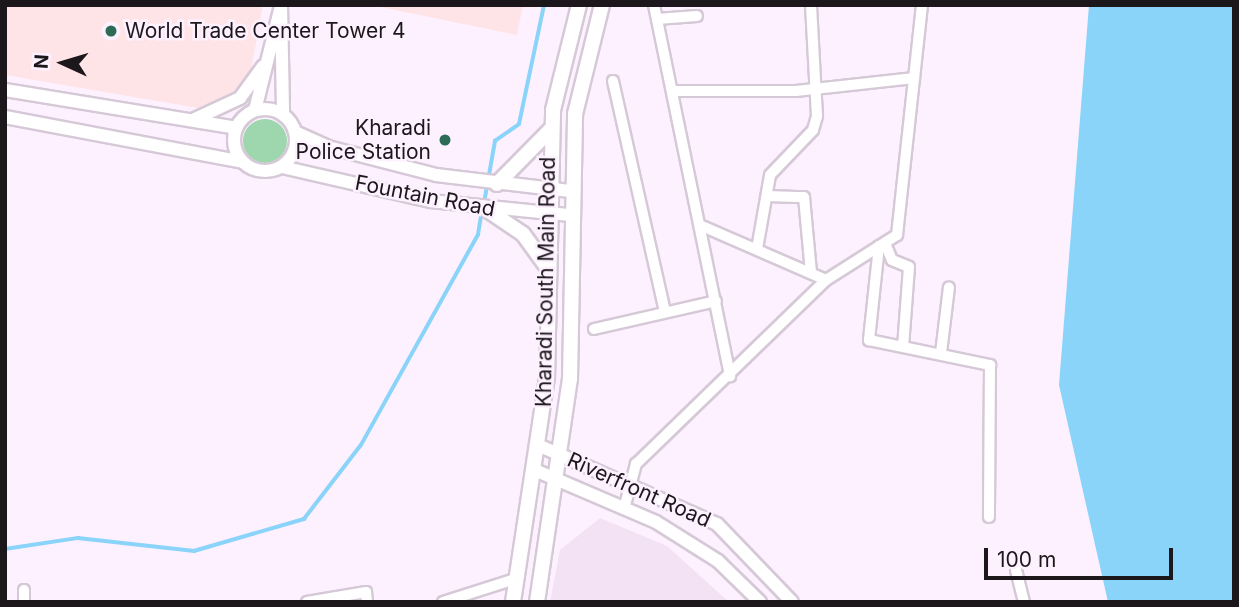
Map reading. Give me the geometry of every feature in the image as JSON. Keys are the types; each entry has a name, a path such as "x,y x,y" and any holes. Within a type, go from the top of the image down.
{"main road":[{"name":"Kharadi South Main Road","path":"513,602 540,446 551,128 579,5"},
{"name":"Kharadi South Main Road","path":"537,602 562,456 570,379 570,191 575,114 602,5"},
{"path":"494,183 551,128"},
{"path":"488,210 523,234 547,267"}],"street":[{"path":"654,5 702,226 730,376"},
{"path":"757,249 770,174 813,130 816,89 811,5"},
{"path":"624,509 636,464 730,376 826,280 897,235 922,5"},
{"path":"243,162 234,146 236,128 255,110 281,6"},
{"path":"281,6 283,114 295,132 293,154 282,167"},
{"path":"657,19 697,16"},
{"path":"188,121 240,98 267,56"},
{"path":"673,91 816,89 914,78"},
{"path":"613,81 664,308"},
{"path":"5,90 236,128"},
{"path":"255,110 283,114"},
{"name":"Fountain Road","path":"5,117 243,162 259,171 282,167 470,208 570,215"},
{"name":"Fountain Road","path":"295,132 328,148 474,181 570,191"},
{"path":"767,196 804,197 811,273"},
{"path":"702,226 826,280"},
{"path":"882,244 869,340 990,365 989,517"},
{"path":"882,244 892,260 909,267 903,346"},
{"path":"941,353 949,288"},
{"path":"594,329 664,308 716,301"},
{"name":"Riverfront Road","path":"540,446 717,524 792,602"},
{"name":"Riverfront Road","path":"537,471 624,509 718,561 760,602"},
{"path":"1016,570 1024,602"},
{"path":"443,602 518,578"},
{"path":"307,602 366,592 367,602"}],"shaded area":[{"path":"5,5 263,5 250,76 229,97 198,108 5,75"},
{"path":"370,5 523,5 517,35"},
{"path":"600,518 667,546 729,602 550,602 560,550"}],"green space":[{"path":"265,119 280,126 287,141 280,156 265,163 250,156 243,141 250,126"}],"water":[{"path":"1089,5 1234,5 1234,602 1108,602 1059,385"}],"waterway":[{"path":"484,203 495,141 519,124 544,5"},
{"path":"5,549 78,538 194,551 304,519 361,445 478,235 482,211"}],"place":[{"name":"World Trade Center Tower 4","path":"111,31"},
{"name":"Kharadi Police Station","path":"445,140"}]}
